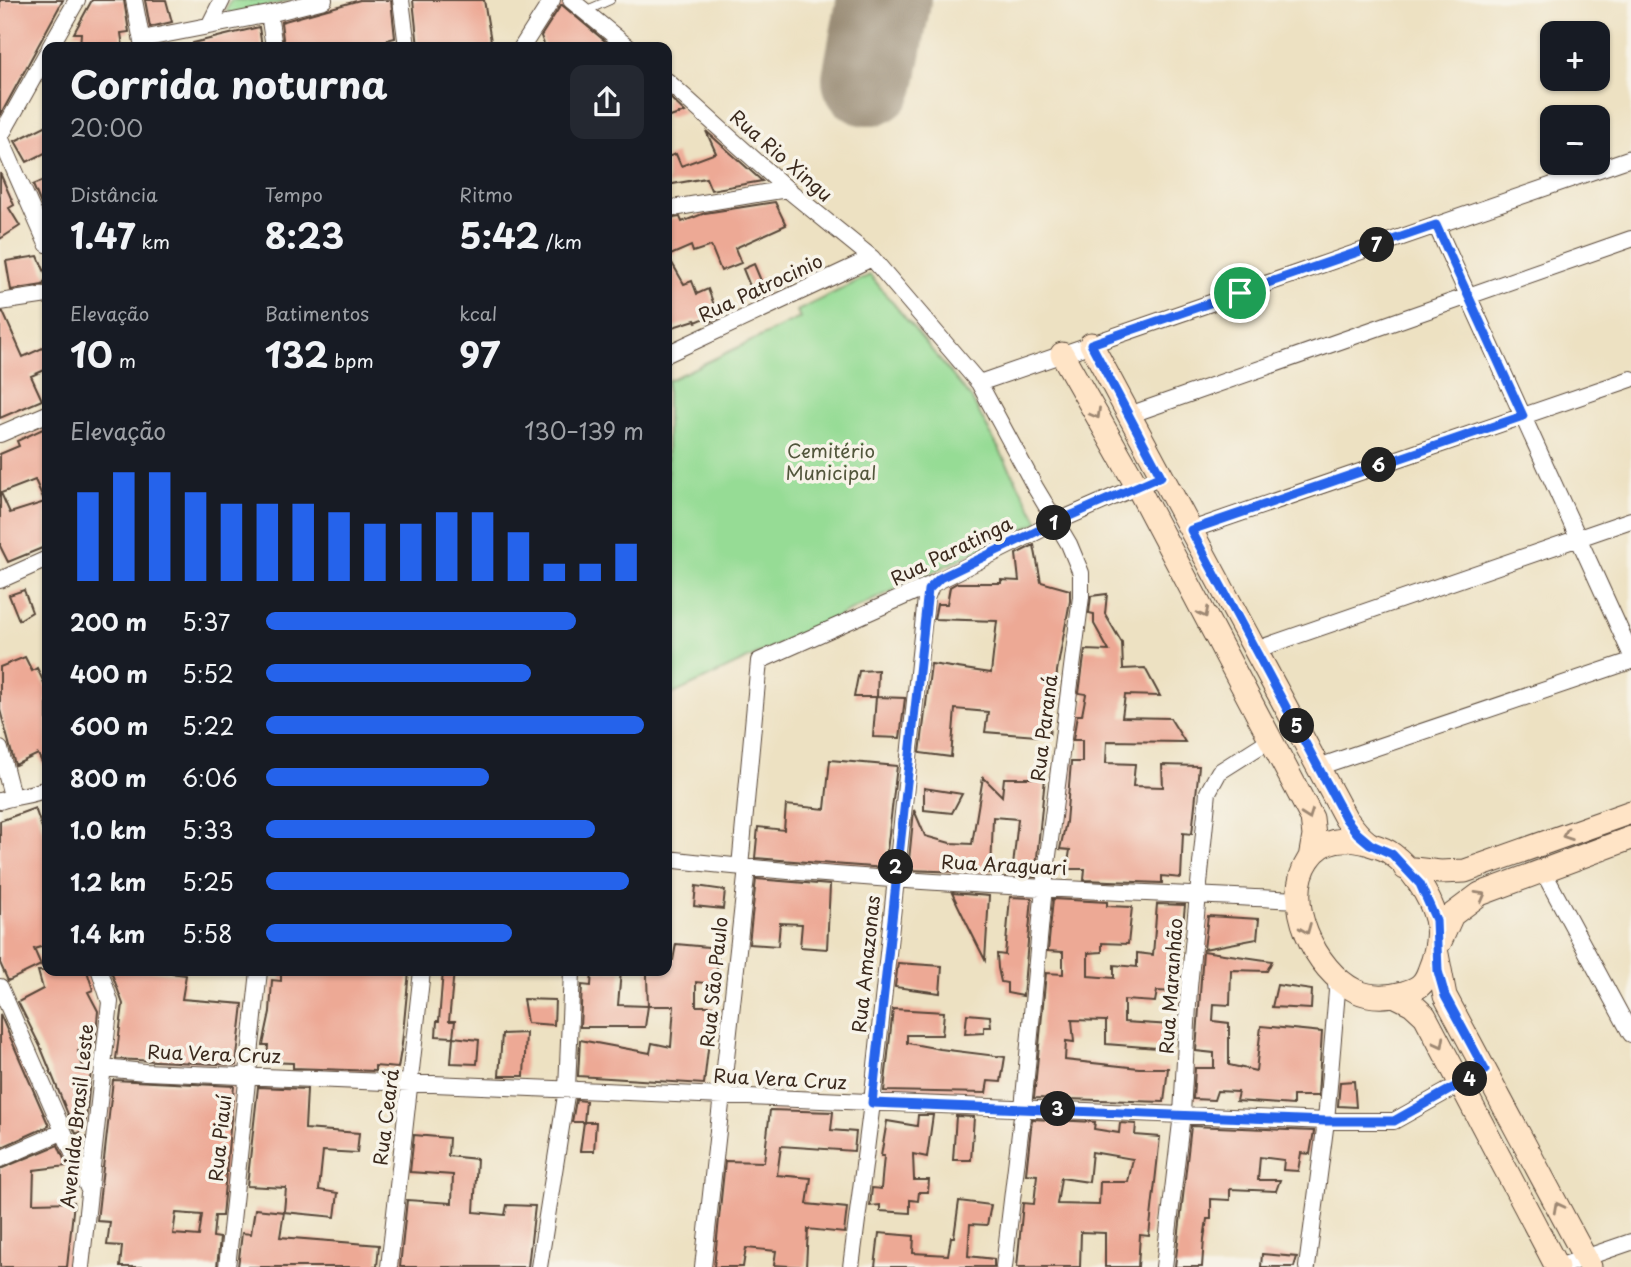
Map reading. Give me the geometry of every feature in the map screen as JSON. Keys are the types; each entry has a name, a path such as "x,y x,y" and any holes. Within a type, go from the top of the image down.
{"street":[{"path":"53,42 77,0"},
{"path":"134,0 142,42"},
{"path":"210,24 222,0"},
{"path":"146,42 210,24 269,14 324,0"},
{"path":"401,0 406,42"},
{"path":"529,42 552,0"},
{"path":"571,0 622,42"},
{"path":"269,14 273,42"},
{"path":"42,62 0,137 42,233"},
{"name":"Rua Rio Xingu","path":"672,86 787,189 872,258"},
{"path":"979,383 1631,158"},
{"path":"672,208 787,189"},
{"path":"1436,225 1631,654"},
{"path":"1129,415 1631,239"},
{"name":"Rua Patrocinio","path":"672,352 872,258"},
{"name":"Rua Paraná","path":"872,258 979,383 1076,559 1081,573 1082,583 1044,887 1023,1108 1004,1267"},
{"path":"0,302 42,296"},
{"path":"1091,344 1346,819 1370,844"},
{"path":"1062,354 1137,486 1312,818 1314,836 1310,858"},
{"path":"1191,530 1631,379"},
{"path":"0,434 42,416"},
{"name":"Rua Paratinga","path":"759,661 932,584 1056,522 1161,476"},
{"path":"1255,650 1631,520"},
{"path":"0,580 42,561"},
{"name":"Rua Amazonas","path":"851,1267 872,1103 926,598 932,584"},
{"name":"Rua São Paulo","path":"702,1267 722,1096 759,661"},
{"path":"1318,766 1631,661"},
{"name":"Rua Maranhão","path":"1164,1267 1182,1114 1208,792 1219,772 1271,739"},
{"path":"0,750 6,799 42,789"},
{"path":"1405,868 1440,872 1465,871 1624,815"},
{"path":"1624,815 1612,823 1613,833 1627,839"},
{"path":"1588,1262 1445,996 1438,971 1437,947 1436,920 1420,884 1392,854 1370,844 1346,839 1335,840 1323,844 1310,858 1303,870 1298,900 1309,936 1335,977 1357,992 1377,996 1394,995 1416,990 1424,983 1437,947 1452,915 1480,894 1627,839"},
{"name":"Rua Araguari","path":"672,860 743,868 895,879 1298,900"},
{"path":"1543,871 1631,1034"},
{"name":"Avenida Brasil Leste","path":"81,1267 110,1002 102,976"},
{"name":"Rua Piauí","path":"227,1267 258,976"},
{"name":"Rua Ceará","path":"389,1267 421,976"},
{"path":"539,1267 567,1089 572,976"},
{"path":"1307,1267 1326,1121 1337,991 1335,977"},
{"path":"0,987 90,1191"},
{"path":"1394,995 1412,1004 1426,1016 1558,1267 1588,1262 1631,1242"},
{"name":"Rua Vera Cruz","path":"103,1068 145,1072 1326,1121 1394,1121 1485,1070"},
{"path":"0,1159 62,1132"}],"lane":[{"path":"585,10 610,0"}],"green space":[{"path":"231,0 292,0 231,15 226,10"},
{"name":"Cemitério Municipal","path":"870,275 971,398 1039,522 672,695 672,379 800,318 797,311"}],"building":[{"path":"0,0 63,0 0,116"},
{"path":"92,0 124,0 129,32 121,33 122,42 80,42 81,33 74,33"},
{"path":"145,0 166,0 172,22 150,27"},
{"path":"360,0 391,0 395,38 387,42 283,42 281,22"},
{"path":"413,0 484,0 491,42 417,42"},
{"path":"562,5 606,42 543,42 541,36"},
{"path":"259,27 261,42 197,42"},
{"path":"672,100 685,112 672,116"},
{"path":"42,128 42,154 27,162 15,141"},
{"path":"706,131 762,181 711,190 706,178 672,184 672,155 676,154 681,166 716,153"},
{"path":"0,173 14,205 9,208 20,226 0,239"},
{"path":"42,181 42,206 33,185"},
{"path":"775,202 786,225 735,248 741,263 721,271 711,246 693,252 691,246 672,254 672,218 680,217 682,222 705,213"},
{"path":"38,256 42,265 42,285 11,290 6,261"},
{"path":"672,263 684,284 692,281 697,294 708,289 719,318 708,323 705,318 696,322 695,320 672,327"},
{"path":"754,264 767,295 756,301 743,269"},
{"path":"0,312 3,312 23,357 42,348 42,371 31,376 42,400 0,418"},
{"path":"42,429 42,495 35,480 1,493 10,513 42,503 42,548 8,562 0,546 0,454 19,446 17,441"},
{"path":"1034,545 1041,582 1070,590 1049,737 985,732 988,712 955,709 951,757 920,753 931,664 991,673 997,621 934,619 937,604 947,604 950,587 957,583 1019,581 1016,554"},
{"path":"24,590 32,612 19,620 9,595"},
{"path":"1107,594 1105,614 1122,643 1123,669 1145,668 1160,696 1125,695 1122,717 1170,718 1185,742 1107,741 1106,763 1135,764 1133,786 1163,787 1162,765 1199,766 1192,834 1183,833 1181,878 1162,876 1162,883 1084,880 1085,869 1067,869 1070,850 1060,849 1066,822 1071,762 1082,762 1082,740 1073,740 1077,715 1082,715 1086,694 1079,693 1085,650 1109,651 1094,624 1094,614 1089,613 1091,596"},
{"path":"25,657 32,671 37,668 42,678 42,762 38,754 15,765 0,710 0,667"},
{"path":"878,670 877,697 905,698 900,738 873,737 876,697 854,697 859,671"},
{"path":"830,760 897,766 885,868 755,858 758,827 784,830 786,805 825,809"},
{"path":"983,777 1002,796 1004,778 1045,778 1035,877 1012,876 1018,819 993,817 991,873 908,870 914,810 925,836 950,843 972,844"},
{"path":"924,788 962,794 952,813 924,810"},
{"path":"35,808 42,828 42,947 34,949 41,965 8,981 0,963 0,821"},
{"path":"756,879 830,885 827,949 800,947 802,924 780,923 778,946 749,944"},
{"path":"696,886 725,890 723,909 694,906"},
{"path":"952,893 989,896 985,960 967,924"},
{"path":"1010,897 1032,898 1023,996 1007,993 1007,983 1001,982 998,968 997,954 1005,955"},
{"path":"1053,899 1107,902 1107,906 1132,907 1128,944 1102,943 1102,952 1088,953 1088,976 1114,978 1114,965 1137,967 1137,953 1153,955 1157,904 1185,905 1176,992 1157,991 1155,1002 1124,1000 1124,1022 1172,1025 1170,1049 1106,1044 1106,1021 1072,1020 1074,1042 1066,1041 1065,1060 1139,1068 1168,1068 1164,1102 1034,1098 1046,973 1063,974 1063,952 1048,951"},
{"path":"1208,916 1259,919 1257,939 1204,949"},
{"path":"676,944 719,948 715,984 696,982 696,1006 713,1006 704,1084 578,1076 580,1040 650,1053 652,1043 671,1047 674,1006 648,1006 647,976 672,976"},
{"path":"1203,951 1272,961 1267,971 1231,970 1230,1005 1214,1004 1213,1021 1229,1023 1229,1065 1256,1071 1261,1026 1322,1032 1318,1096 1293,1096 1293,1105 1236,1101 1238,1092 1217,1091 1214,1100 1193,1099 1195,1068 1214,1068 1214,1053 1196,1051"},
{"path":"898,963 942,966 940,993 895,987"},
{"path":"38,971 42,971 42,976 89,976 93,990 88,992 98,1011 95,1044 78,1051 85,1073 91,1070 85,1130 76,1134 41,1048 18,1002 43,989"},
{"path":"113,976 186,976 182,999 243,1004 236,1065 116,1059 123,1004"},
{"path":"281,976 409,976 398,1068 375,1066 375,1071 293,1068 293,1063 267,1062 268,1045 263,1045 270,1012 272,980 281,981"},
{"path":"443,976 454,976 449,1021 455,1021 453,1037 436,1036"},
{"path":"592,976 621,976 618,1005 648,1006 645,1027 580,1027 582,985 591,986"},
{"path":"1277,985 1312,990 1311,1009 1272,1007"},
{"path":"523,999 555,1000 554,1025 527,1023"},
{"path":"893,1009 944,1012 942,1035 907,1035 907,1043 1005,1057 1001,1082 988,1081 986,1093 884,1091"},
{"path":"0,1014 49,1126 0,1148"},
{"path":"967,1014 990,1016 991,1027 984,1027 984,1033 965,1034"},
{"path":"526,1033 524,1076 499,1076 502,1034"},
{"path":"453,1037 479,1040 477,1064 451,1063"},
{"path":"113,1080 234,1086 222,1216 215,1216 213,1237 220,1238 217,1267 120,1267 122,1246 107,1245 110,1222 97,1221","holes":["176,1213 202,1215 199,1236 173,1234"]},
{"path":"1354,1081 1356,1107 1338,1106 1340,1082"},
{"path":"258,1087 307,1089 305,1129 359,1133 357,1153 323,1151 319,1190 338,1193 335,1217 284,1212 286,1188 247,1186"},
{"path":"576,1100 586,1101 584,1122 572,1122"},
{"path":"770,1110 833,1112 831,1130 856,1132 854,1151 781,1146 777,1175 811,1178 807,1204 847,1208 844,1233 808,1229 806,1267 774,1265 776,1251 746,1248 743,1267 714,1267 725,1161 764,1162"},
{"path":"918,1115 933,1115 927,1157 913,1154 914,1180 929,1180 928,1192 919,1192 918,1201 910,1200 910,1213 880,1211 880,1205 870,1206 872,1188 881,1189 884,1156 881,1156 887,1121 917,1126"},
{"path":"956,1116 974,1117 971,1160 953,1160"},
{"path":"1032,1119 1095,1122 1094,1129 1119,1133 1120,1123 1136,1124 1135,1135 1160,1137 1149,1236 1140,1235 1138,1267 1105,1267 1105,1233 1081,1232 1080,1267 1017,1267 1023,1203 1034,1204 1037,1175 1026,1174","holes":["1092,1152 1133,1159 1128,1182 1100,1182 1099,1205 1057,1204 1061,1178 1089,1182"]},
{"path":"584,1122 596,1122 594,1151 580,1151"},
{"path":"1191,1126 1314,1131 1310,1154 1301,1153 1298,1171 1283,1170 1284,1160 1260,1157 1258,1180 1280,1180 1276,1191 1230,1189 1230,1200 1211,1199 1211,1219 1207,1219 1202,1267 1175,1267"},
{"path":"414,1135 449,1138 448,1156 477,1159 474,1212 505,1215 507,1205 535,1206 528,1267 400,1267 407,1200 452,1203 453,1175 410,1172"},
{"path":"58,1145 67,1166 34,1170 33,1203 74,1202 67,1267 0,1267 0,1169"},
{"path":"959,1201 991,1205 987,1225 970,1224 968,1256 994,1259 994,1267 875,1267 879,1233 914,1236 913,1253 948,1255 951,1237 954,1237"},
{"path":"255,1209 284,1212 280,1237 379,1245 377,1267 238,1267 242,1233 251,1234"},
{"path":"1262,1254 1297,1257 1294,1267 1261,1267"}],"runway":[{"path":"869,79 884,0"}],"route":[{"path":"1436,225 1523,416 1191,530 1346,819 1370,844 1392,854 1420,884 1436,920 1438,971 1445,996 1485,1070 1394,1121 1326,1121 872,1103 928,590 940,578 1056,522 1161,476 1091,344 1240,293 1436,225"}]}
